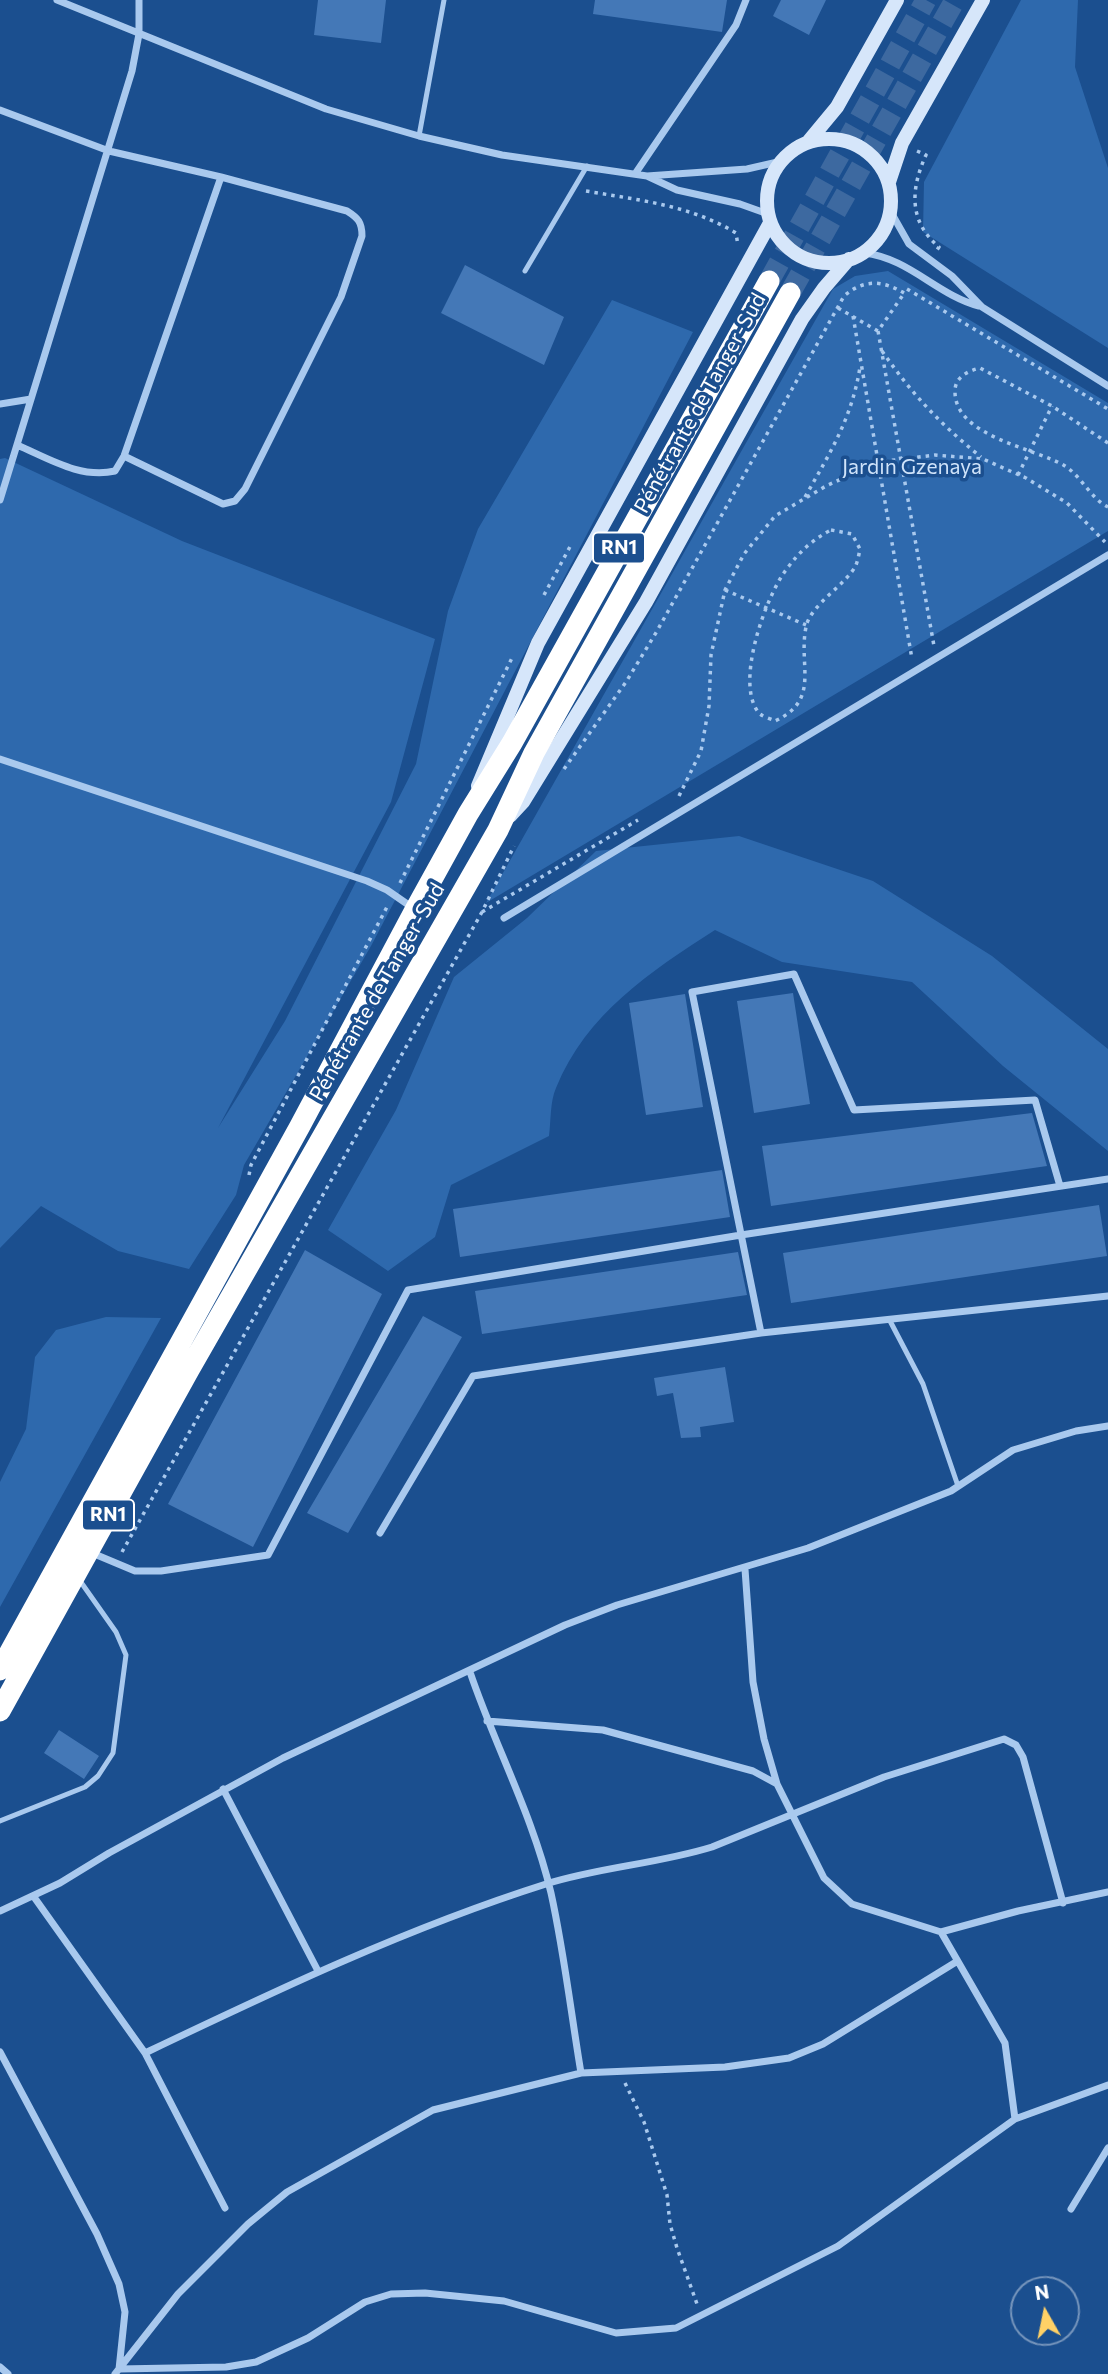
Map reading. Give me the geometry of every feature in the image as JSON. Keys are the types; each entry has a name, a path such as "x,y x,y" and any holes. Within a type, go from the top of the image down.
{"highway":[{"name":"Pénétrante de Tanger-Sud","path":"0,1670 468,814 526,719 769,281"},
{"name":"Pénétrante de Tanger-Sud","path":"0,1711 274,1222 508,833 534,753 790,293"}],"street":[{"path":"57,0 326,109 419,136 502,155 647,176 747,169 782,161 808,142 837,107 897,0"},
{"path":"0,500 132,71 139,34 139,0"},
{"path":"635,174 736,25 746,0"},
{"path":"889,182 902,143 983,0"},
{"path":"0,110 109,151 346,211 358,218 362,225 362,236 341,297 245,489 235,502 223,504 124,456"},
{"path":"808,142 828,139 848,141 866,150 880,164 889,182 892,214 909,244 952,276 982,307"},
{"path":"782,161 768,187 769,218 781,243 806,260 835,263 864,253 877,243 892,214"},
{"path":"647,176 677,190 740,204 769,218"},
{"path":"17,445 82,473 98,475 115,471 124,456 220,177"},
{"path":"468,814 500,727 538,643 769,218"},
{"path":"864,253 897,261 948,294 982,307 1108,386"},
{"path":"508,833 523,802 616,653 802,319 849,259"},
{"path":"0,404 31,399"},
{"path":"504,918 1108,555"},
{"path":"0,759 367,881 415,910"},
{"path":"761,1333 691,992 794,974 854,1110 1035,1100 1060,1186"},
{"path":"88,1552 135,1571 161,1571 268,1555 408,1290 741,1235 1108,1179"},
{"path":"380,1533 473,1376 761,1333 1108,1296"},
{"path":"0,1911 34,1898 223,1789 565,1625 617,1605 745,1569 876,1523 958,1486 1013,1450 1076,1431 1108,1426"},
{"path":"745,1569 753,1682 764,1739 777,1784 824,1878 852,1904 941,1932 1018,1911 1108,1892"},
{"path":"470,1672 531,1828 548,1883 581,2073"},
{"path":"487,1721 603,1730 723,1760 777,1784"},
{"path":"145,2053 318,1971 450,1915 597,1870 690,1854 792,1816 884,1777 995,1740 1010,1741 1023,1757 1063,1903"},
{"path":"223,1789 318,1971"},
{"path":"34,1898 145,2053 225,2208"},
{"path":"941,1932 1005,2043 1015,2119"},
{"path":"117,2372 178,2294 212,2257 287,2192 433,2110 581,2073 760,2064 789,2058 822,2044 956,1962"},
{"path":"0,2052 97,2234 118,2284 125,2312 117,2372"},
{"path":"117,2372 226,2367 257,2362 308,2338 365,2302 391,2294 425,2293 504,2301 616,2333 676,2328 838,2246 1015,2119 1108,2085"},
{"path":"1071,2209 1108,2148"},
{"path":"0,2367 8,2374"}],"lane":[{"path":"419,136 444,0"},
{"path":"525,271 587,166"},
{"path":"889,1320 923,1384 958,1486"},
{"path":"0,1821 85,1787 99,1776 113,1753 126,1655 116,1632 76,1575"}],"path":[{"path":"917,150 926,155 915,195 917,214 923,234 939,247 936,252"},
{"path":"573,189 664,204 710,217 736,233 736,251"},
{"path":"912,281 878,331 934,649 946,642"},
{"path":"562,772 626,682 837,307 851,289 869,282 906,291 1108,409"},
{"path":"837,307 878,331"},
{"path":"853,316 912,661 923,655"},
{"path":"881,349 908,388 939,423 982,459 1018,475 1067,503 1106,541 1093,549"},
{"path":"805,498 834,446 855,400 861,362"},
{"path":"1108,443 1052,406 980,368 965,372 955,387 955,400 968,418 996,439 1066,466 1108,507"},
{"path":"1018,475 1052,406"},
{"path":"679,796 701,751 709,706 711,655 725,590 744,554 775,516 878,462 900,457 935,455 982,459"},
{"path":"831,530 852,534 860,549 855,567 836,585 806,625 801,702 791,714 775,721 761,715 752,700 750,677 754,643 768,609 785,572 811,541 831,530"},
{"path":"543,596 577,536"},
{"path":"725,590 806,625"},
{"path":"247,1185 251,1166 394,895 518,646"},
{"path":"116,1563 482,912 508,833"},
{"path":"621,2071 630,2100 644,2122 667,2195 677,2248 701,2316"}],"green space":[{"path":"1021,0 1078,0 1075,67 1108,168 1108,348 923,232 924,182"},
{"name":"Jardin Gzenaya","path":"888,271 1108,403 1108,531 486,903 833,289 855,276"},
{"path":"612,300 693,332 371,946 244,1165 236,1195 189,1269 118,1251 41,1206 0,1248 0,459 5,458 182,541 435,639 391,802 218,1128 285,1021 416,764 448,611 478,529"},
{"path":"739,836 873,881 992,956 1108,1049 1108,1151 1003,1066 912,982 782,962 715,930 644,978 603,1016 584,1038 556,1088 549,1136 451,1185 435,1237 388,1271 328,1230 396,1110 454,977 527,918 596,851"},
{"path":"106,1317 161,1318 0,1607 0,1482 26,1429 35,1357 56,1330"}],"building":[{"path":"318,0 386,0 381,43 314,35"},
{"path":"595,0 727,0 722,32 593,14"},
{"path":"781,0 826,0 809,35 773,16"},
{"path":"465,265 564,317 544,365 441,313"},
{"path":"793,993 810,1104 754,1113 737,1001"},
{"path":"685,994 703,1107 646,1115 629,1003"},
{"path":"1032,1113 1047,1166 771,1206 762,1146"},
{"path":"722,1170 730,1217 460,1257 453,1209"},
{"path":"1099,1205 1107,1256 791,1303 783,1253"},
{"path":"305,1250 382,1294 253,1547 168,1504"},
{"path":"738,1252 747,1295 482,1334 475,1291"},
{"path":"423,1316 462,1337 348,1533 307,1513"},
{"path":"725,1367 734,1422 700,1427 701,1437 681,1438 673,1393 657,1396 654,1378"},
{"path":"59,1730 99,1756 84,1779 44,1753"}],"tunnel":[{"path":"769,281 926,0"},
{"path":"790,293 955,0"}]}
